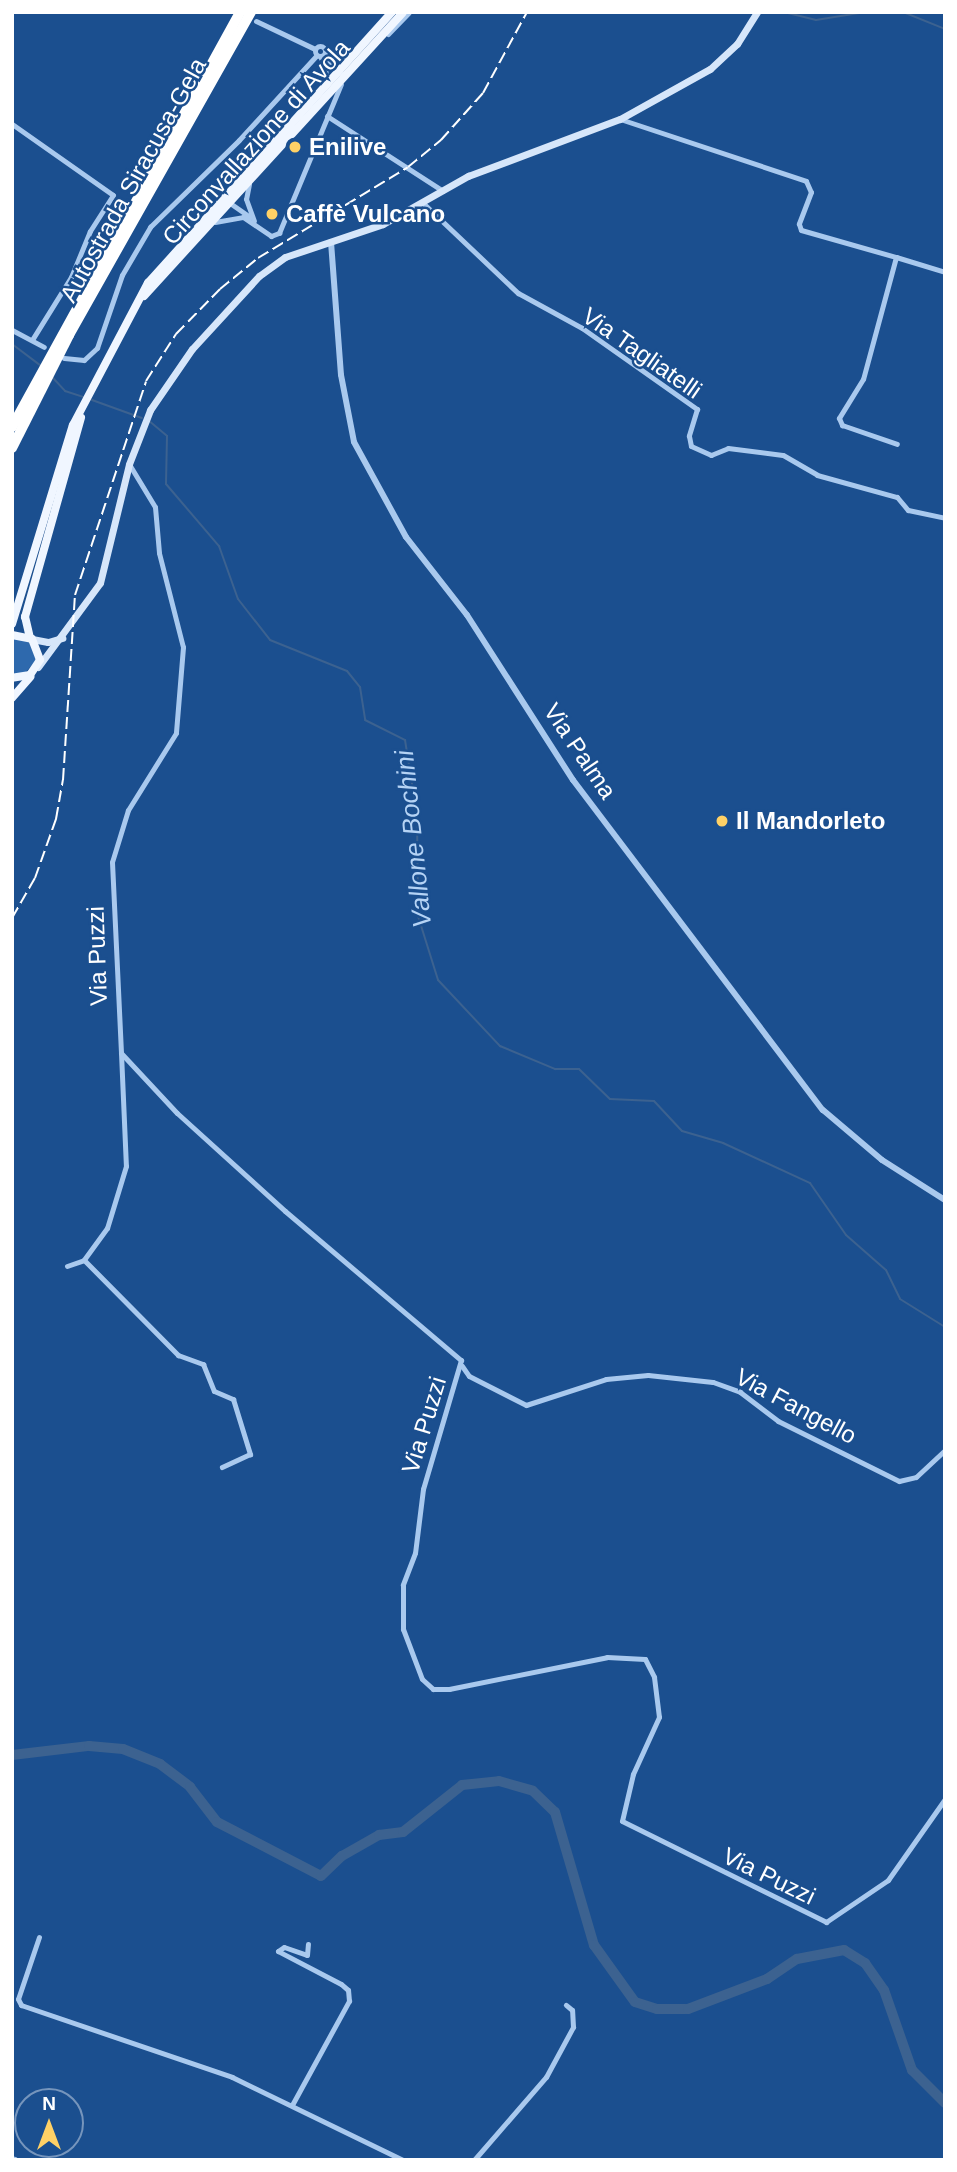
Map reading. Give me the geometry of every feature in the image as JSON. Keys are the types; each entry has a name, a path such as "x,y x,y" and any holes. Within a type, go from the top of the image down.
{"highway":[{"name":"Autostrada Siracusa-Gela","path":"48,365 240,12"},
{"name":"Autostrada Siracusa-Gela","path":"48,365 254,17"},
{"path":"12,427 48,365"},
{"path":"12,448 36,387"}],"main road":[{"name":"Circonvallazione di Avola","path":"139,300 203,229 225,198 253,175 354,52 392,12"},
{"name":"Circonvallazione di Avola","path":"83,407 139,300 169,255 225,198 323,86 403,12"},
{"path":"12,698 82,612 100,583 129,464 150,410 192,349 259,276 285,257 383,225 497,163 620,119 710,69 737,44 757,12"},
{"path":"12,624 62,456 83,407"},
{"path":"36,670 40,652 31,638 25,617 83,407"},
{"path":"12,635 48,642 62,638"},
{"path":"12,678 36,670"}],"street":[{"path":"225,198 271,236 279,233 343,81 409,12"},
{"path":"254,17 321,55 341,71"},
{"path":"64,358 84,360 97,348 122,275 149,227 239,141 321,55 354,52"},
{"path":"321,55 326,69 323,86"},
{"path":"327,116 443,191"},
{"path":"620,119 806,181 811,192 799,224 802,230 945,272"},
{"path":"13,125 113,195 90,232 71,277 32,340"},
{"path":"252,221 246,195 253,175"},
{"name":"Via Tagliatelli","path":"423,204 517,293 582,328 697,409 688,439 691,446 711,455 727,448 783,455 817,475 898,497 908,510 945,518"},
{"path":"203,229 227,217 252,221"},
{"name":"Via Palma","path":"331,242 341,375 354,442 405,537 467,615 573,780 824,1110 882,1160 945,1200"},
{"path":"896,257 863,379 839,418 842,425 897,444"},
{"path":"12,330 44,347"},
{"name":"Via Puzzi","path":"129,464 155,507 159,552 183,647 176,733 128,810 111,862 121,1053 177,1113 285,1211 456,1354 462,1366 447,1399 422,1489 415,1553 403,1585 403,1629 427,1686 449,1689 607,1657 645,1659 654,1676 659,1717 633,1773 622,1821 826,1922 888,1880 945,1799"},
{"path":"67,1266 84,1260 107,1228 126,1166 121,1053"},
{"path":"84,1260 178,1355 203,1364 216,1393 233,1399 250,1454 222,1467"},
{"name":"Via Fangello","path":"462,1366 469,1376 526,1405 606,1379 648,1376 713,1382 740,1392 778,1421 899,1481 916,1478 945,1450"},
{"path":"39,1937 18,1999 21,2005 232,2077 403,2160"},
{"path":"292,2105 349,2001 348,1990 341,1984 278,1951 284,1947 307,1955 307,1944"},
{"path":"474,2160 546,2077 573,2027 572,2010 566,2005"}],"shaded area":[{"path":"12,638 29,641 36,660 25,673 12,674"}],"waterway":[{"path":"784,12 816,20 865,12"},
{"path":"903,12 945,29"},
{"name":"Vallone Bochini","path":"12,344 42,367"},
{"name":"Vallone Bochini","path":"53,378 65,391 83,397"},
{"name":"Vallone Bochini","path":"92,400 142,418"},
{"name":"Vallone Bochini","path":"148,420 167,436 166,484 219,546 238,599 270,640 347,671 360,687 365,720 405,740 417,815 418,916 438,980 500,1046 555,1069 579,1069 610,1099 654,1101 682,1131 723,1143 810,1183 846,1235 886,1270 900,1299 945,1327"},
{"path":"12,1755 89,1746 123,1749 160,1764 190,1787 217,1822 321,1876 342,1856 379,1835 403,1832 462,1785 499,1781 533,1791 555,1812 594,1945 635,2002 657,2009 688,2009 767,1979 797,1959 844,1950 865,1963 884,1990 912,2070 945,2103"}],"railway":[{"path":"12,918 35,878 56,819 63,780 75,595 146,381 176,334 220,289 258,258 408,167 441,140 483,93 527,12"}],"place":[{"name":"Enilive","path":"295,147"},
{"name":"Caffè Vulcano","path":"272,214"},
{"name":"Il Mandorleto","path":"722,821"}]}
